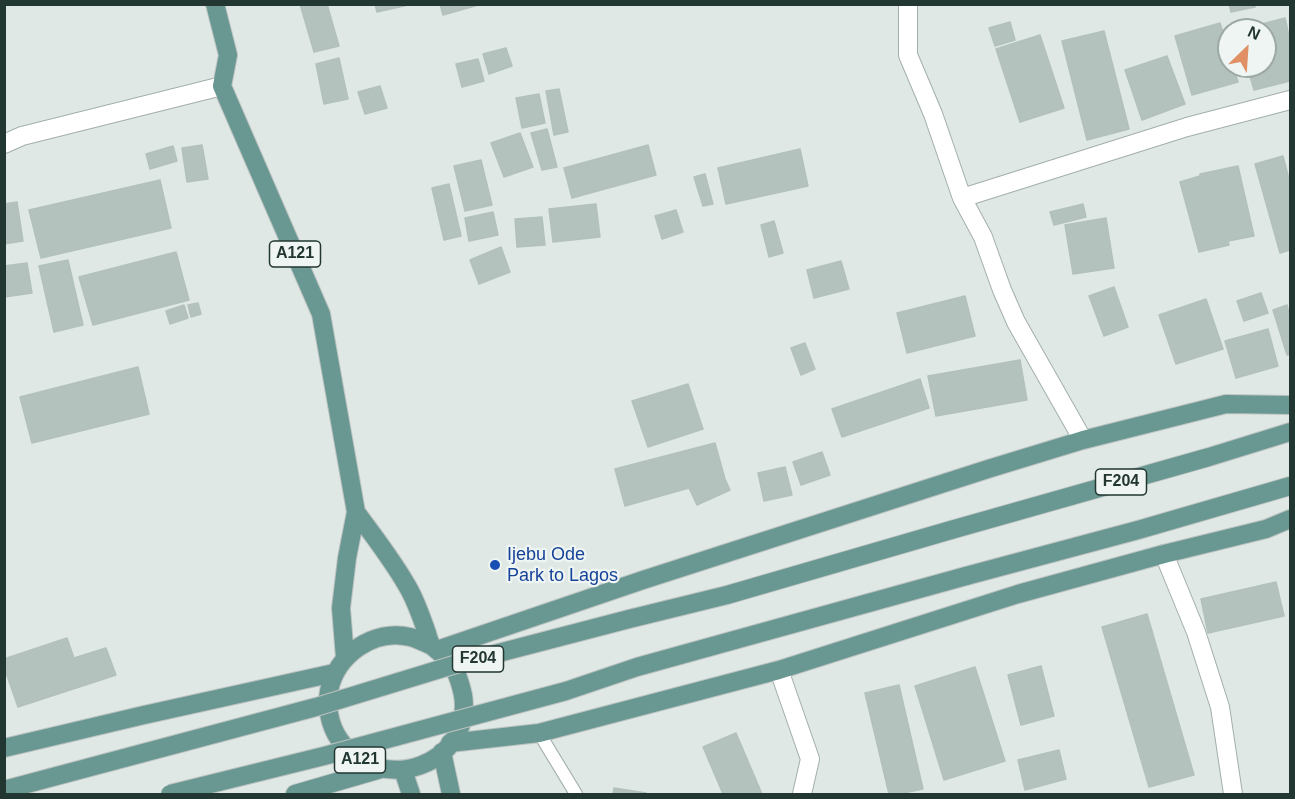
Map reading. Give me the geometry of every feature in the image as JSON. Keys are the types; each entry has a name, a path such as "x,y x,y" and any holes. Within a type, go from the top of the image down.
{"main road":[{"path":"215,4 228,55 222,86"},
{"name":"A121","path":"222,86 321,314 356,512 340,608 345,658"},
{"path":"435,648 1083,440 1226,404 1290,405"},
{"name":"F204","path":"4,790 305,710 460,663 738,592 1290,432"},
{"path":"170,795 566,691 638,667 1290,486"},
{"name":"A121","path":"356,512 386,552 411,593 435,648"},
{"path":"451,795 446,748 539,733 779,670 1018,594 1266,529 1290,519"},
{"name":"A121","path":"386,636 409,637 435,648 448,660 461,687 464,702 458,731 446,748 424,764 403,770 381,769 362,762 346,749 334,732 328,713 329,692 334,673 345,658 364,643 386,636"},
{"path":"4,748 334,673"},
{"path":"295,795 381,769"},
{"name":"A121","path":"403,770 411,795"}],"street":[{"path":"908,4 908,56 933,114 962,198 983,237 1016,322 1083,440"},
{"path":"4,144 22,136 222,86"},
{"path":"962,198 1187,127 1290,100"},
{"path":"1164,554 1196,632 1220,707 1233,795"},
{"path":"779,670 810,759 802,795"}],"lane":[{"path":"539,733 576,795"}],"building":[{"path":"300,4 327,4 339,46 314,52"},
{"path":"375,4 413,4 377,12"},
{"path":"440,4 482,4 443,15"},
{"path":"1229,4 1255,4 1255,7 1231,12"},
{"path":"1285,18 1290,41 1290,81 1254,90 1250,78 1277,78 1277,20"},
{"path":"1010,22 1015,40 995,46 989,28"},
{"path":"1217,24 1217,78 1237,78 1238,82 1192,95 1175,36"},
{"path":"1104,31 1129,129 1087,140 1062,41"},
{"path":"1040,35 1064,108 1020,122 996,49"},
{"path":"506,48 512,66 489,74 483,54"},
{"path":"1167,56 1185,104 1142,120 1125,70"},
{"path":"339,58 348,99 324,104 316,64"},
{"path":"478,59 484,81 462,87 456,64"},
{"path":"380,86 387,108 365,114 358,92"},
{"path":"559,89 568,132 554,135 546,91"},
{"path":"539,94 545,123 522,128 516,98"},
{"path":"547,129 557,167 542,170 531,133"},
{"path":"520,133 533,167 504,177 491,143"},
{"path":"202,145 208,179 187,182 182,148"},
{"path":"648,145 656,175 572,198 564,168"},
{"path":"173,146 177,161 150,169 146,154"},
{"path":"800,149 808,186 726,204 718,168"},
{"path":"1283,156 1290,183 1290,250 1280,253 1255,164"},
{"path":"481,160 492,205 465,211 454,166"},
{"path":"1238,166 1254,236 1228,241 1229,245 1199,252 1180,182 1200,176 1200,174"},
{"path":"705,174 713,204 703,206 694,177"},
{"path":"160,180 171,228 41,258 29,210"},
{"path":"449,184 461,236 444,240 432,188"},
{"path":"17,202 23,241 4,244 4,204"},
{"path":"596,204 600,237 553,242 549,209"},
{"path":"1083,204 1086,217 1054,225 1050,212"},
{"path":"676,210 683,232 662,239 655,216"},
{"path":"493,212 498,235 469,241 465,218"},
{"path":"542,217 545,245 517,247 515,219"},
{"path":"1106,218 1114,268 1073,274 1065,225"},
{"path":"774,221 783,253 769,257 761,225"},
{"path":"501,247 510,272 479,284 470,260"},
{"path":"176,252 189,300 93,325 79,277"},
{"path":"68,260 83,325 54,332 39,266"},
{"path":"841,261 849,289 814,298 807,270"},
{"path":"27,263 32,293 4,297 4,266"},
{"path":"1114,287 1128,327 1104,336 1089,296"},
{"path":"1261,293 1268,313 1244,321 1237,301"},
{"path":"965,296 975,336 907,353 897,313"},
{"path":"1206,299 1223,349 1176,364 1159,315"},
{"path":"198,303 201,314 191,317 188,305"},
{"path":"184,305 188,318 170,324 166,311"},
{"path":"1287,305 1290,317 1290,354 1287,355 1273,310"},
{"path":"1268,329 1278,366 1236,378 1225,341"},
{"path":"805,343 815,369 801,375 791,348"},
{"path":"1020,360 1027,400 936,416 928,376"},
{"path":"138,367 149,414 32,443 20,397"},
{"path":"920,379 929,408 842,437 832,409"},
{"path":"688,384 703,429 648,447 632,401"},
{"path":"715,443 730,490 697,505 689,488 625,506 615,469"},
{"path":"822,452 830,475 801,485 793,462"},
{"path":"785,467 792,495 764,501 758,473"},
{"path":"1276,582 1284,616 1208,633 1201,599"},
{"path":"1147,614 1194,775 1149,787 1102,627"},
{"path":"67,638 74,658 106,648 116,675 18,707 4,667 4,659"},
{"path":"1041,666 1054,716 1021,725 1008,675"},
{"path":"975,667 1005,761 944,780 915,686"},
{"path":"899,685 923,789 889,794 865,693"},
{"path":"736,733 762,794 723,794 703,747"},
{"path":"1059,750 1066,779 1025,790 1018,760"},
{"path":"614,788 646,793 613,794"}],"place":[{"name":"Ijebu Ode Park to Lagos","path":"495,565"}]}
